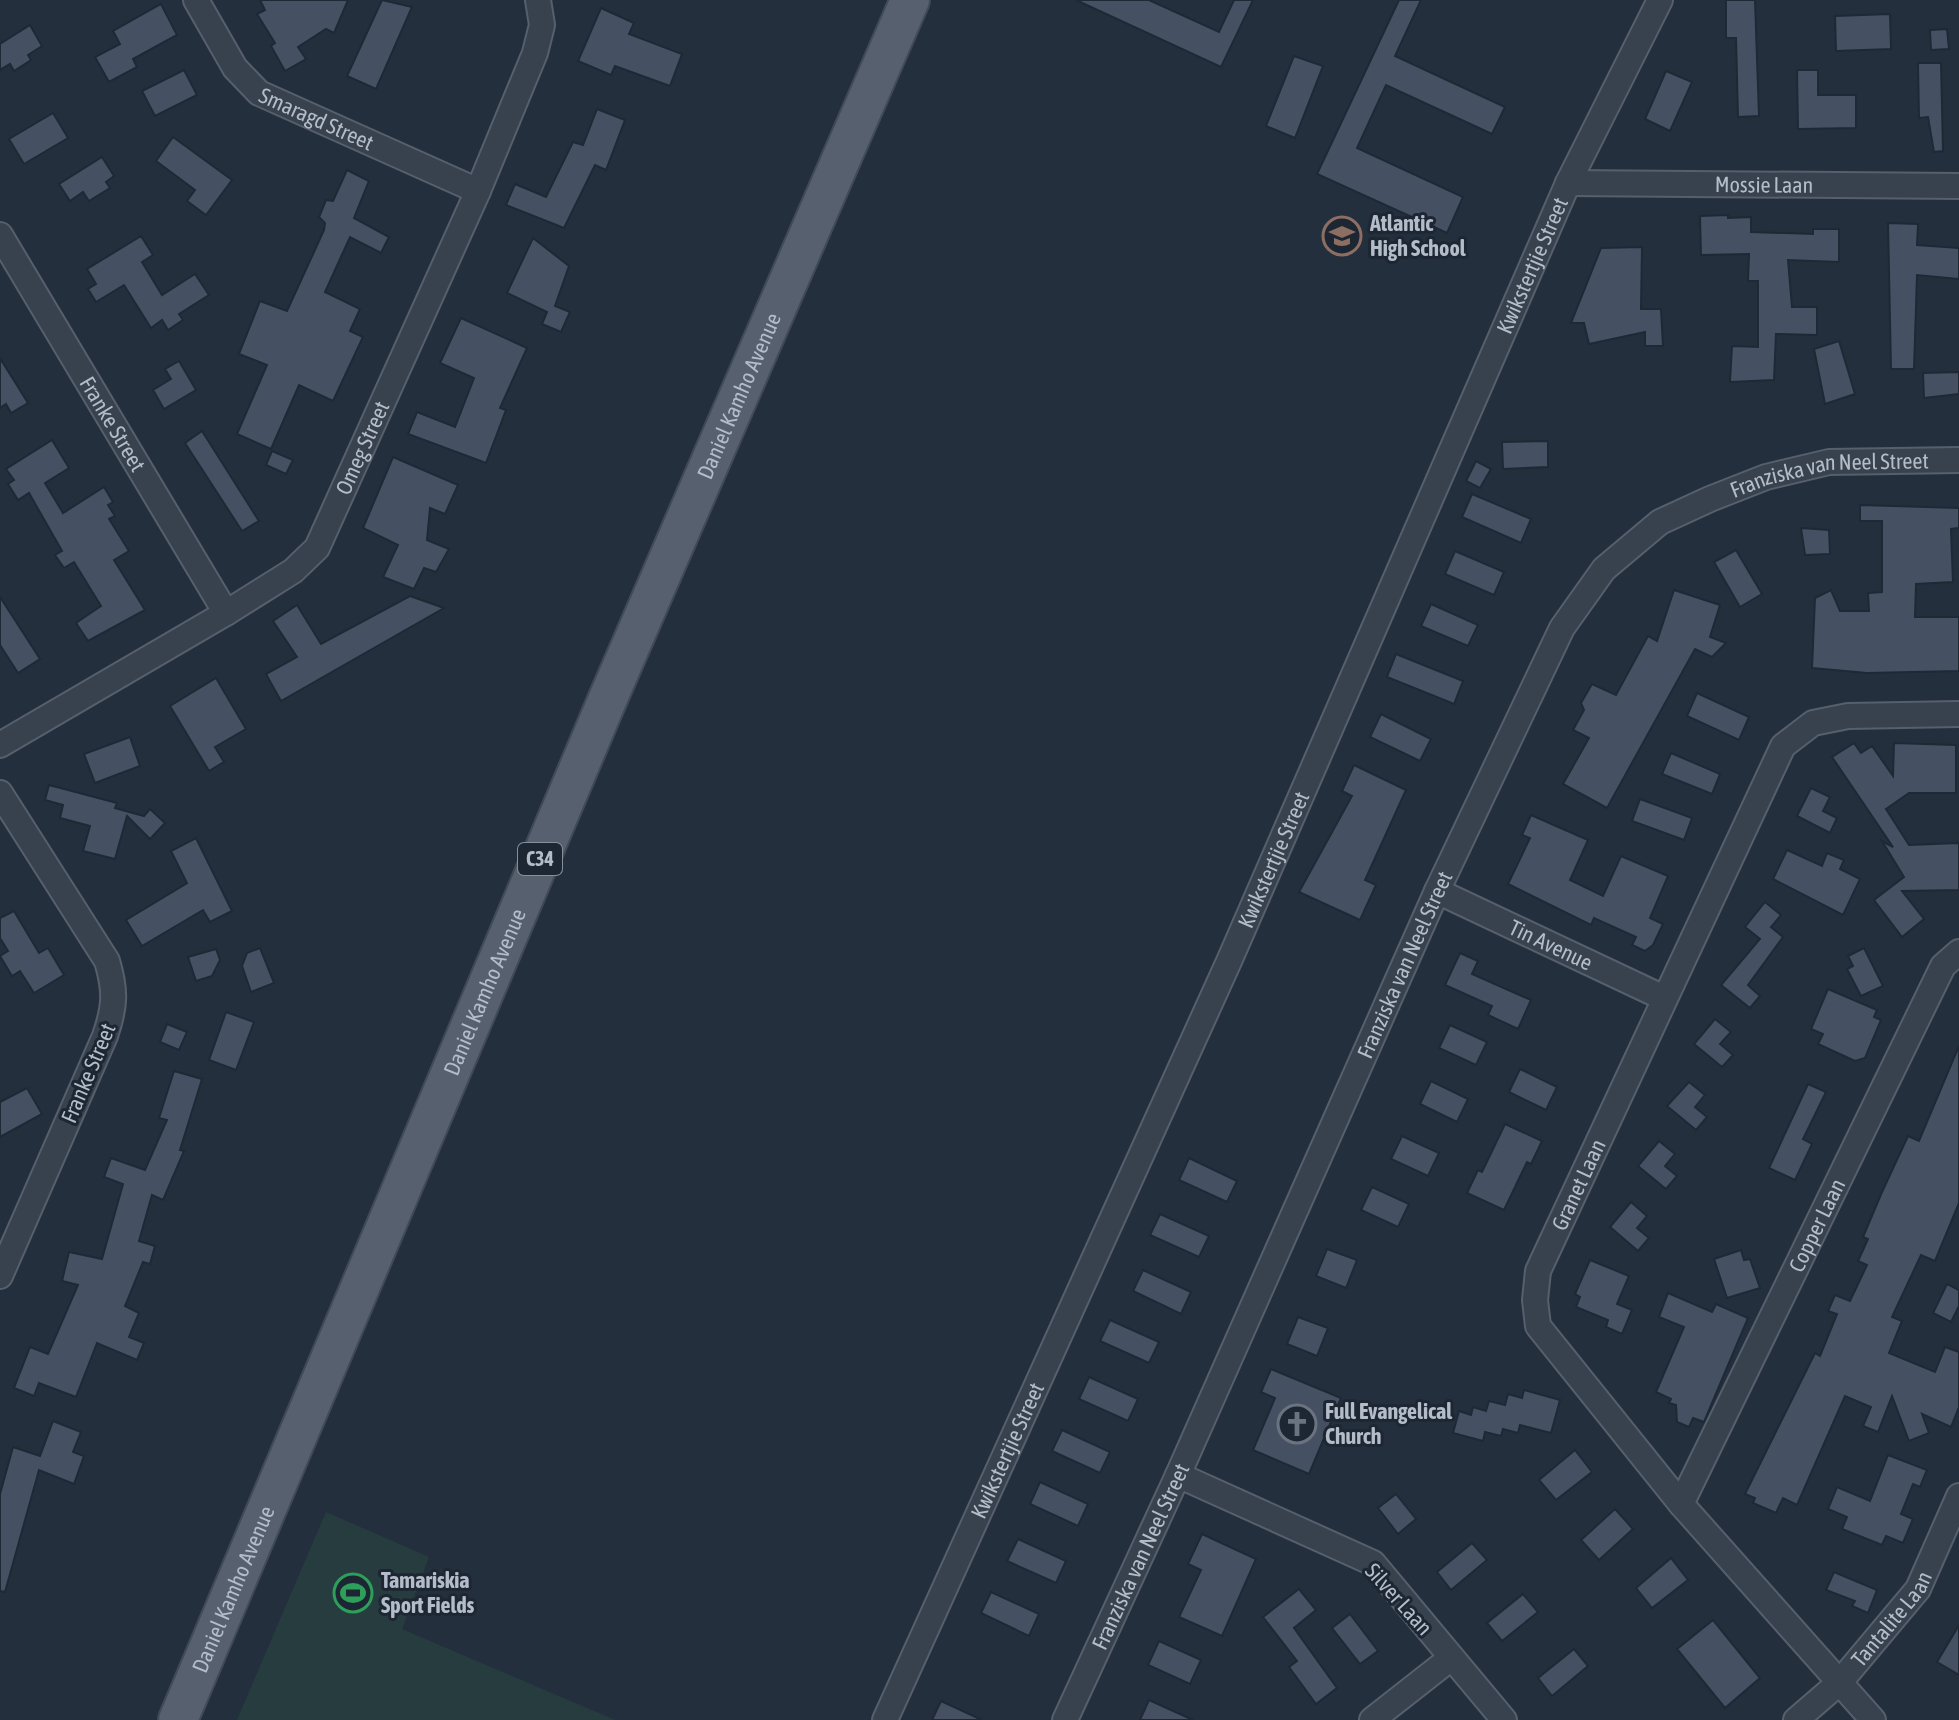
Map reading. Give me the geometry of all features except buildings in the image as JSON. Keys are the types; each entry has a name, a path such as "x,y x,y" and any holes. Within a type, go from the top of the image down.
{"main road":[{"name":"Daniel Kamho Avenue","path":"178,1720 606,703 910,0"}],"street":[{"name":"Smaragd Street","path":"196,0 235,68 259,93 478,191"},
{"name":"Omeg Street","path":"0,745 226,613 293,571 317,548 478,191 535,53 542,25 538,0"},
{"name":"Kwikstertjie Street","path":"885,1720 1236,944 1568,183 1660,0"},
{"name":"Mossie Laan","path":"1568,183 1959,186"},
{"name":"Franke Street","path":"0,235 226,613"},
{"name":"Franziska van Neel Street","path":"1065,1720 1178,1475 1437,891 1562,628 1604,569 1660,522 1766,477 1829,462 1959,460"},
{"name":"Granet Laan","path":"1873,1720 1681,1504 1538,1326 1535,1300 1538,1271 1783,746 1813,723 1848,716 1959,714"},
{"name":"Franke Street","path":"0,793 107,961 116,989 116,1006 105,1036 10,1222 0,1276"},
{"name":"Tin Avenue","path":"1437,891 1664,998"},
{"name":"Copper Laan","path":"1681,1504 1943,966 1959,952"},
{"name":"Silver Laan","path":"1178,1475 1373,1563 1504,1720"},
{"name":"Tantalite Laan","path":"1796,1720 1840,1682 1918,1589 1959,1496"},
{"path":"1372,1720 1451,1658"}],"green space":[{"name":"Tamariskia Sport Fields","path":"326,1512 429,1557 402,1629 615,1720 237,1720"}],"place":[{"name":"Atlantic High School","path":"1342,236"},
{"name":"Full Evangelical Church","path":"1297,1424"},
{"name":"Tamariskia Sport Fields","path":"353,1593"}]}
